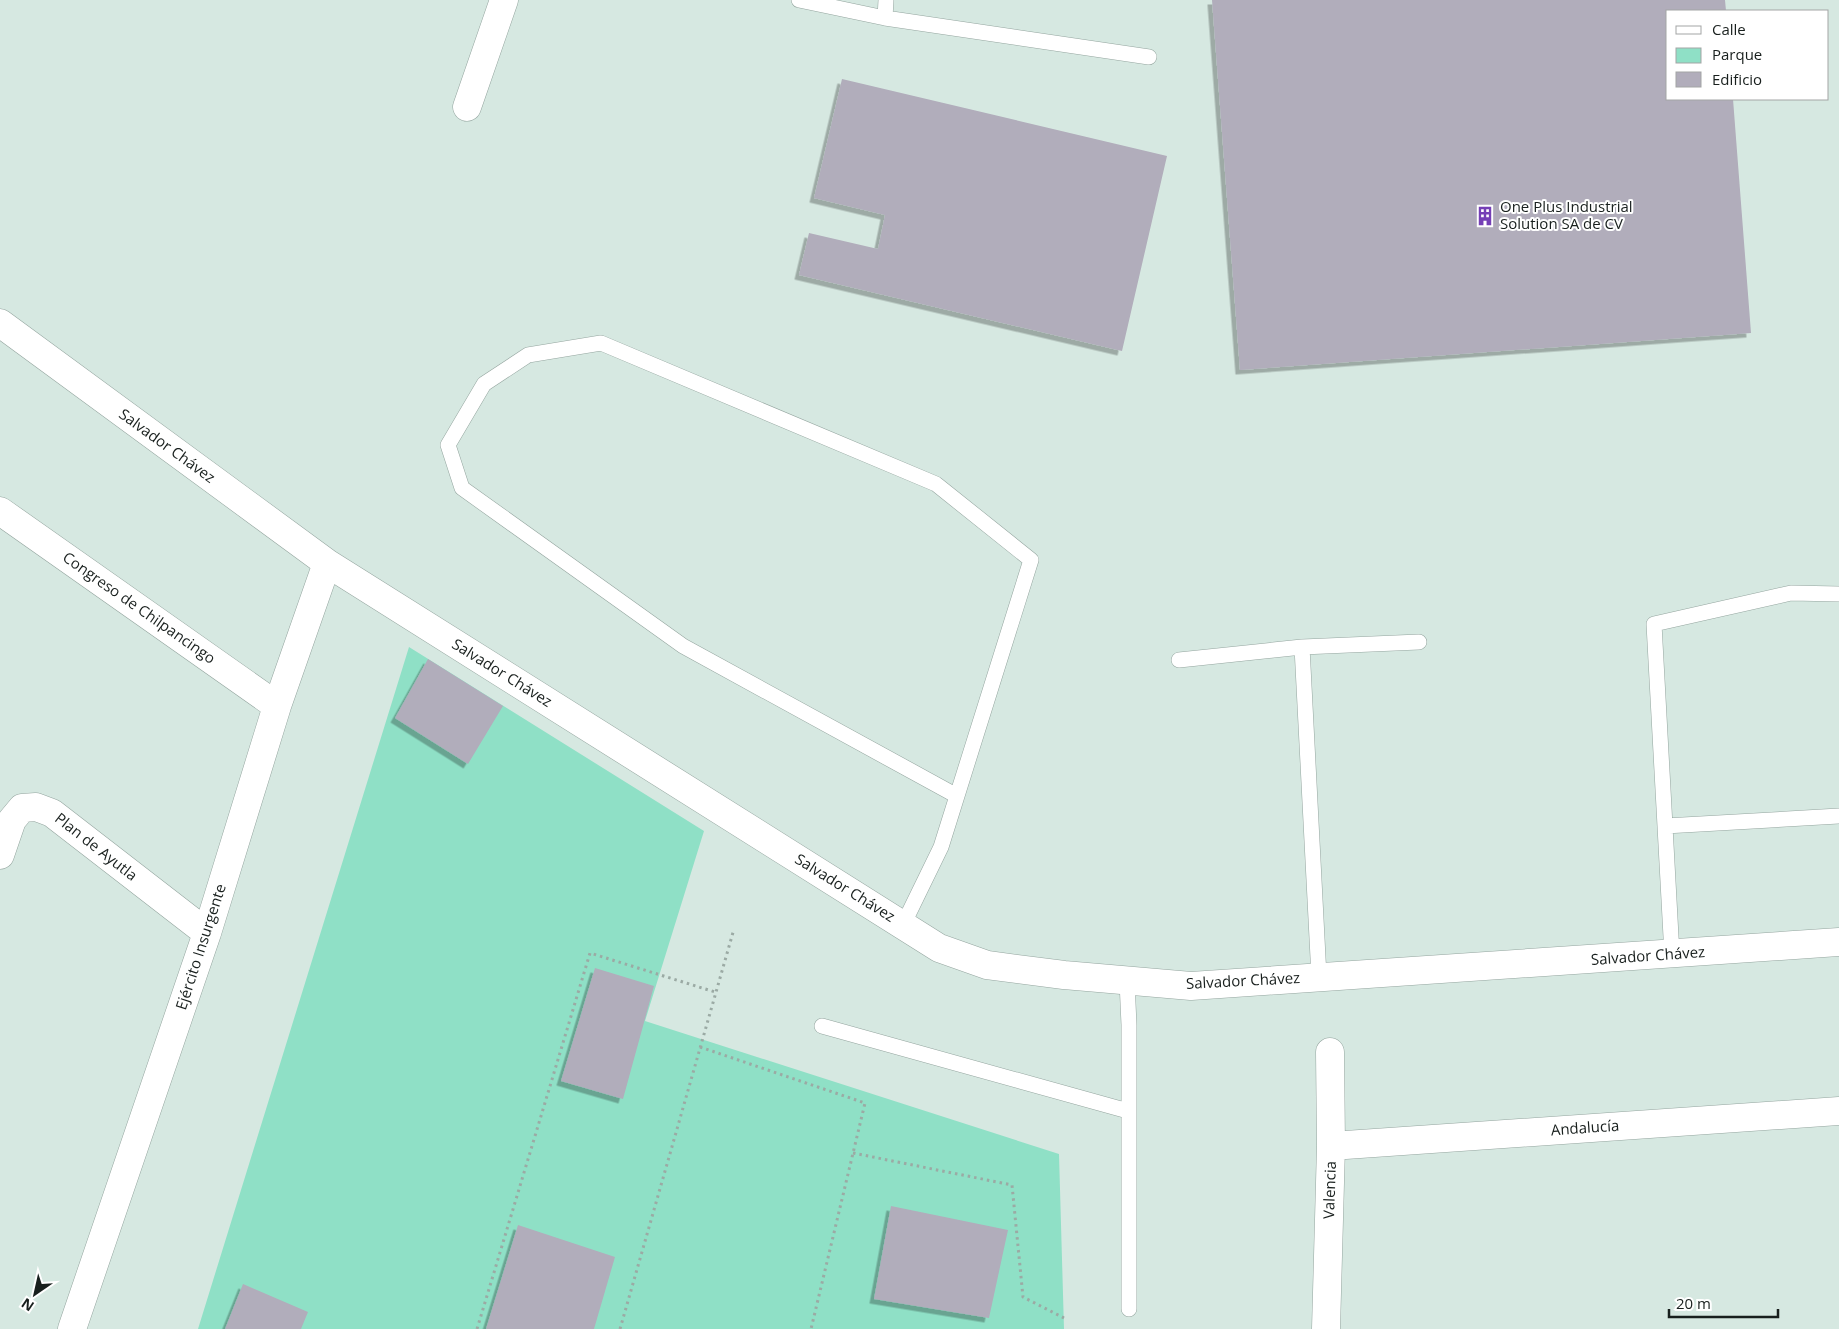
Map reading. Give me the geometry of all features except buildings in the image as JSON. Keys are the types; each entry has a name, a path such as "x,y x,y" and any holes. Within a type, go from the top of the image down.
{"street":[{"path":"467,108 504,0"},
{"name":"Salvador Chávez","path":"0,323 327,563 940,948 987,965 1127,981 1191,986 1672,955 1839,942"},
{"name":"Congreso de Chilpancingo","path":"0,511 277,706"},
{"name":"Ejército Insurgente","path":"72,1329 207,933 277,706 327,563"},
{"name":"Plan de Ayutla","path":"0,855 12,820 22,808 36,808 52,813 207,933"},
{"name":"Valencia","path":"1326,1329 1331,1146 1330,1052"},
{"name":"Andalucía","path":"1331,1146 1839,1111"}],"lane":[{"path":"799,0 885,18 1149,57"},
{"path":"885,18 886,0"},
{"path":"903,925 941,848 1031,560 936,484 601,343 528,355 484,384 448,445 462,488 683,646 957,796"},
{"path":"1672,955 1654,624 1791,593 1839,594"},
{"path":"1179,660 1302,647 1419,642"},
{"path":"1302,647 1319,977"},
{"path":"1665,826 1839,816"},
{"path":"1127,981 1129,1310"},
{"path":"822,1026 1128,1111"}],"path":[{"path":"620,1329 734,929"},
{"path":"477,1329 590,953 715,992"},
{"path":"700,1047 865,1104 811,1329"},
{"path":"853,1153 1012,1185 1024,1297 1064,1318"}],"green space":[{"path":"409,647 704,831 645,1021 1059,1154 1064,1329 198,1329"}],"place":[{"name":"One Plus Industrial Solution SA de CV","path":"1485,216"}]}
